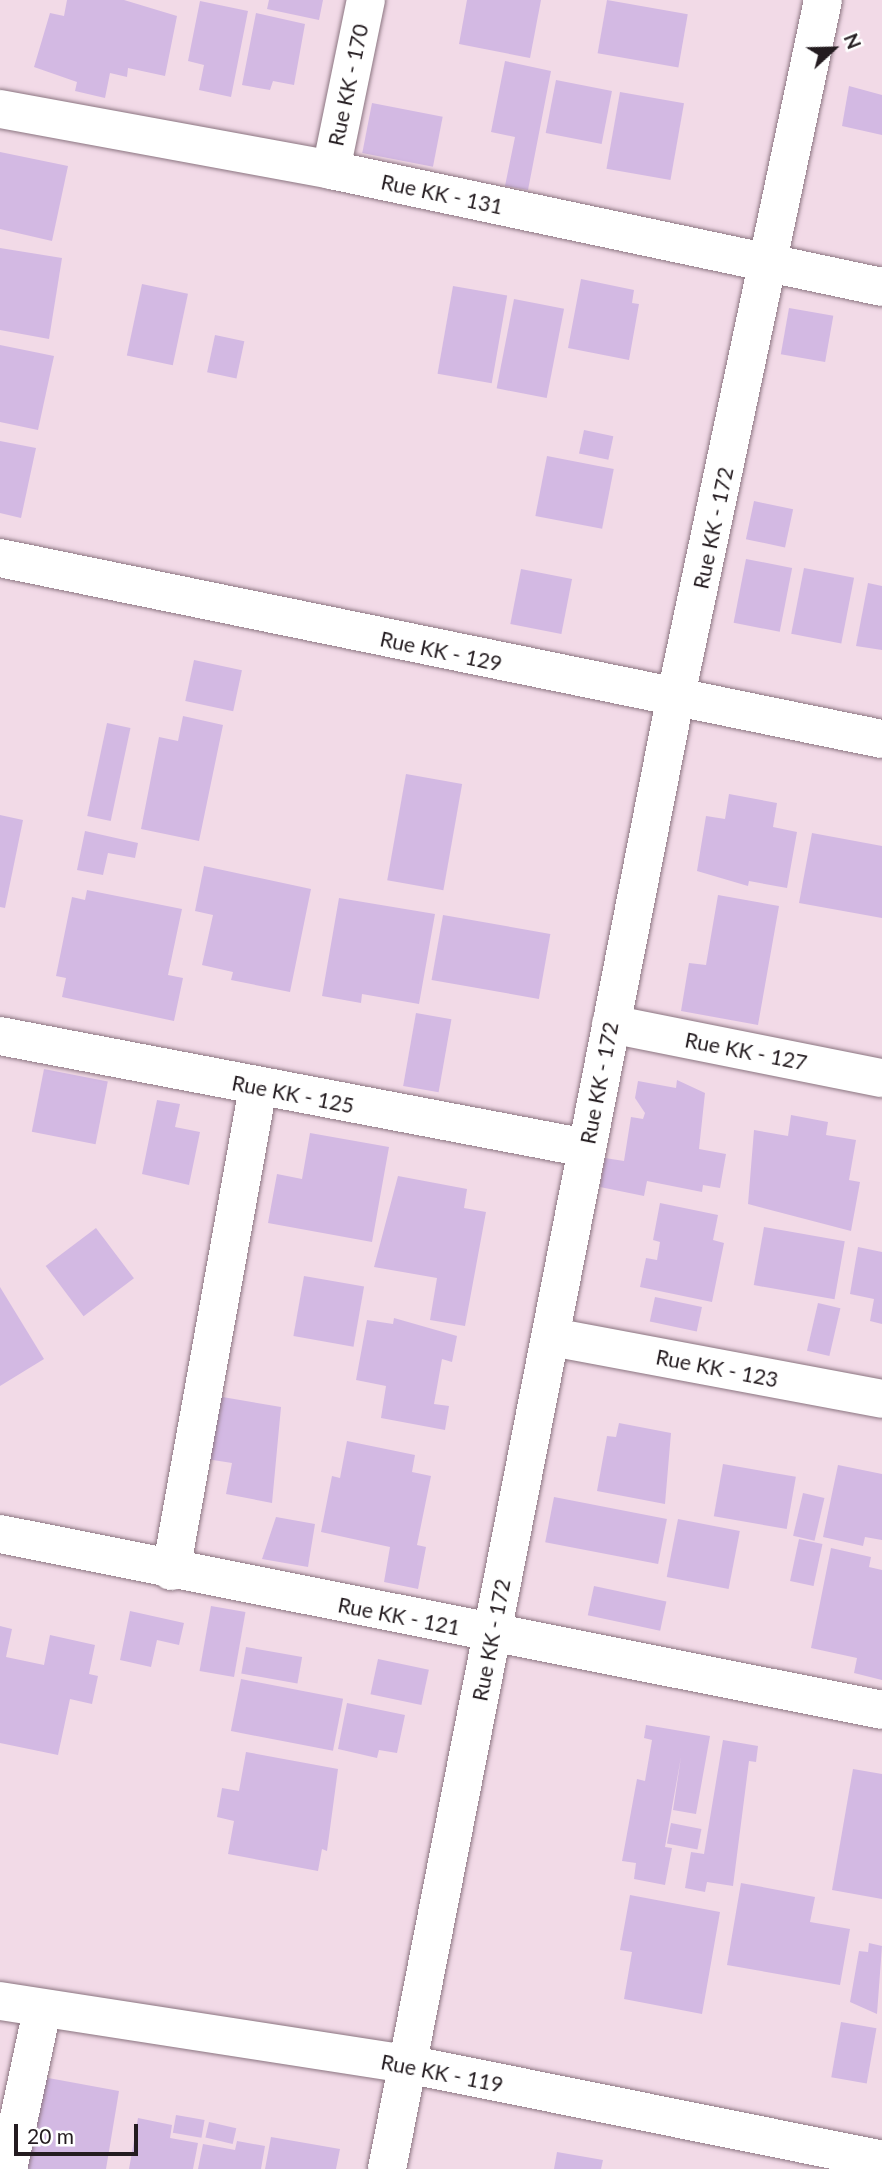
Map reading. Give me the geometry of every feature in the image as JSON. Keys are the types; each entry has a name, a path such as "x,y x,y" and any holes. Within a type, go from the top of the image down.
{"street":[{"name":"Rue KK - 170","path":"331,170 366,0"},
{"name":"Rue KK - 172","path":"387,2169 412,2065 492,1634 675,700 771,263 823,0"},
{"name":"Rue KK - 131","path":"0,109 331,170 882,287"},
{"name":"Rue KK - 129","path":"0,558 675,700 882,739"},
{"name":"Rue KK - 127","path":"611,1024 882,1078"},
{"name":"Rue KK - 125","path":"0,1036 258,1088 586,1148"},
{"path":"171,1571 258,1088"},
{"name":"Rue KK - 123","path":"552,1337 882,1399"},
{"name":"Rue KK - 121","path":"0,1534 171,1571 882,1710"},
{"name":"Rue KK - 119","path":"0,2001 41,2010 412,2065 882,2160"},
{"path":"8,2169 41,2010"}],"building":[{"path":"67,0 124,0 177,16 165,76 128,68 127,77 110,73 105,98 75,91 77,82 34,67 50,13 64,16"},
{"path":"269,0 323,0 319,20 267,9"},
{"path":"467,0 541,0 530,58 459,44"},
{"path":"607,0 688,14 678,67 598,53"},
{"path":"200,1 248,11 231,97 199,90 204,65 188,61"},
{"path":"256,13 305,24 294,85 273,81 270,90 242,85"},
{"path":"505,61 551,71 528,190 505,186 515,137 491,132"},
{"path":"556,80 612,91 602,144 546,133"},
{"path":"849,86 882,95 882,135 842,126"},
{"path":"620,92 684,103 670,180 606,169"},
{"path":"372,103 443,117 433,167 362,153"},
{"path":"0,152 68,166 52,241 0,229"},
{"path":"0,248 62,258 49,339 0,330"},
{"path":"581,279 634,290 632,303 639,304 629,360 568,348"},
{"path":"142,284 188,294 173,365 127,355"},
{"path":"453,286 507,296 492,383 438,374"},
{"path":"514,299 564,309 547,398 497,388"},
{"path":"789,308 833,316 825,362 781,354"},
{"path":"215,335 244,341 236,378 207,372"},
{"path":"0,345 54,356 38,430 0,422"},
{"path":"584,430 613,436 608,460 579,453"},
{"path":"0,441 36,448 21,518 0,513"},
{"path":"547,456 614,469 602,529 535,516"},
{"path":"754,501 793,509 785,547 746,539"},
{"path":"746,559 792,568 780,632 734,623"},
{"path":"804,568 854,578 841,644 791,634"},
{"path":"521,569 572,579 561,634 510,624"},
{"path":"868,583 882,586 882,650 856,646"},
{"path":"194,660 242,670 233,711 185,701"},
{"path":"183,716 223,725 199,841 141,829 159,737 178,741"},
{"path":"107,723 130,728 111,821 87,816"},
{"path":"406,774 462,784 443,890 387,880"},
{"path":"729,794 777,803 773,827 797,832 787,888 749,881 748,886 697,871 706,816 725,819"},
{"path":"0,815 23,820 5,908 0,907"},
{"path":"85,831 138,843 135,858 108,853 103,875 77,870"},
{"path":"812,833 882,846 882,918 799,903"},
{"path":"204,866 311,889 290,992 231,980 233,972 202,965 213,915 195,911"},
{"path":"87,890 182,909 168,975 183,978 174,1021 62,997 66,978 56,976 72,897 85,900"},
{"path":"718,895 779,906 758,1025 681,1011 689,963 706,965"},
{"path":"339,898 435,914 419,1004 362,994 361,1003 322,996"},
{"path":"443,915 550,934 539,999 432,980"},
{"path":"416,1013 451,1019 439,1092 403,1086"},
{"path":"44,1069 108,1081 96,1144 32,1132"},
{"path":"677,1080 705,1093 699,1149 726,1154 720,1188 703,1185 702,1192 647,1181 644,1196 600,1187 605,1158 624,1161 631,1117 643,1119 645,1113 635,1098 638,1081 676,1088"},
{"path":"157,1100 180,1104 175,1127 200,1132 189,1185 142,1174"},
{"path":"791,1115 828,1122 826,1135 856,1140 849,1180 860,1182 851,1231 748,1204 754,1130 788,1136"},
{"path":"310,1133 389,1147 372,1242 268,1223 277,1174 302,1179"},
{"path":"398,1176 467,1189 464,1208 486,1212 465,1326 430,1320 437,1278 374,1267"},
{"path":"660,1203 718,1215 713,1240 724,1243 712,1302 640,1287 646,1258 657,1260 660,1242 653,1240"},
{"path":"764,1227 845,1241 835,1299 754,1285"},
{"path":"96,1228 134,1278 84,1316 46,1266"},
{"path":"858,1247 882,1252 882,1324 870,1321 874,1299 850,1294"},
{"path":"304,1276 364,1287 353,1347 293,1336"},
{"path":"0,1287 44,1359 0,1386"},
{"path":"655,1297 702,1307 697,1331 650,1321"},
{"path":"818,1303 840,1308 829,1356 807,1351"},
{"path":"394,1318 457,1336 452,1362 442,1359 434,1404 449,1406 445,1430 381,1418 386,1386 356,1380 367,1320 393,1324"},
{"path":"205,1394 281,1407 272,1503 226,1494 232,1463 194,1457"},
{"path":"619,1423 671,1433 665,1504 597,1491 607,1436 616,1437"},
{"path":"347,1441 415,1455 412,1472 431,1476 417,1545 426,1547 418,1589 384,1582 390,1547 321,1532 332,1476 340,1478"},
{"path":"723,1464 796,1477 787,1529 714,1516"},
{"path":"838,1465 882,1474 882,1540 865,1537 863,1546 823,1537"},
{"path":"803,1493 824,1498 815,1541 793,1536"},
{"path":"554,1497 667,1519 658,1564 545,1542"},
{"path":"276,1517 315,1524 308,1567 262,1559"},
{"path":"678,1519 740,1531 729,1589 667,1577"},
{"path":"799,1539 822,1544 814,1586 790,1581"},
{"path":"831,1548 871,1557 869,1567 882,1570 882,1680 854,1673 857,1658 811,1648"},
{"path":"594,1586 666,1601 660,1631 588,1615"},
{"path":"211,1606 245,1612 234,1677 200,1671"},
{"path":"130,1611 184,1623 179,1645 157,1640 151,1667 120,1660"},
{"path":"0,1626 12,1629 6,1657 44,1665 50,1635 95,1645 89,1674 98,1676 92,1704 70,1699 58,1755 0,1743"},
{"path":"246,1647 302,1657 297,1683 241,1674"},
{"path":"378,1659 429,1670 421,1705 371,1694"},
{"path":"241,1679 343,1699 333,1751 231,1731"},
{"path":"347,1703 405,1715 397,1753 379,1750 377,1758 338,1749"},
{"path":"646,1725 710,1736 696,1814 673,1810 681,1757 665,1847 672,1848 665,1885 634,1879 636,1863 622,1861 637,1779 645,1781 652,1740 644,1738"},
{"path":"723,1740 758,1746 756,1762 749,1761 733,1886 707,1882 705,1892 685,1888 691,1852 704,1854"},
{"path":"246,1752 338,1769 327,1851 322,1849 318,1871 228,1854 234,1821 217,1817 222,1788 239,1791"},
{"path":"853,1769 882,1774 882,1899 832,1890"},
{"path":"671,1823 701,1829 697,1850 667,1844"},
{"path":"741,1883 815,1897 810,1922 850,1929 840,1985 727,1965"},
{"path":"630,1895 720,1912 702,2014 624,1999 632,1952 620,1950"},
{"path":"869,1943 882,1946 877,2014 850,2002 859,1951 868,1952"},
{"path":"841,2022 876,2028 867,2083 831,2077"},
{"path":"32,2075 119,2091 106,2169 16,2169"},
{"path":"176,2115 205,2120 201,2138 173,2133"},
{"path":"138,2118 172,2125 170,2138 198,2143 193,2169 129,2169"},
{"path":"209,2122 236,2128 233,2144 205,2138"},
{"path":"271,2137 340,2149 336,2169 265,2169"},
{"path":"237,2141 265,2146 261,2169 198,2169 203,2144 235,2150"},
{"path":"557,2152 603,2160 601,2169 554,2169"}]}
